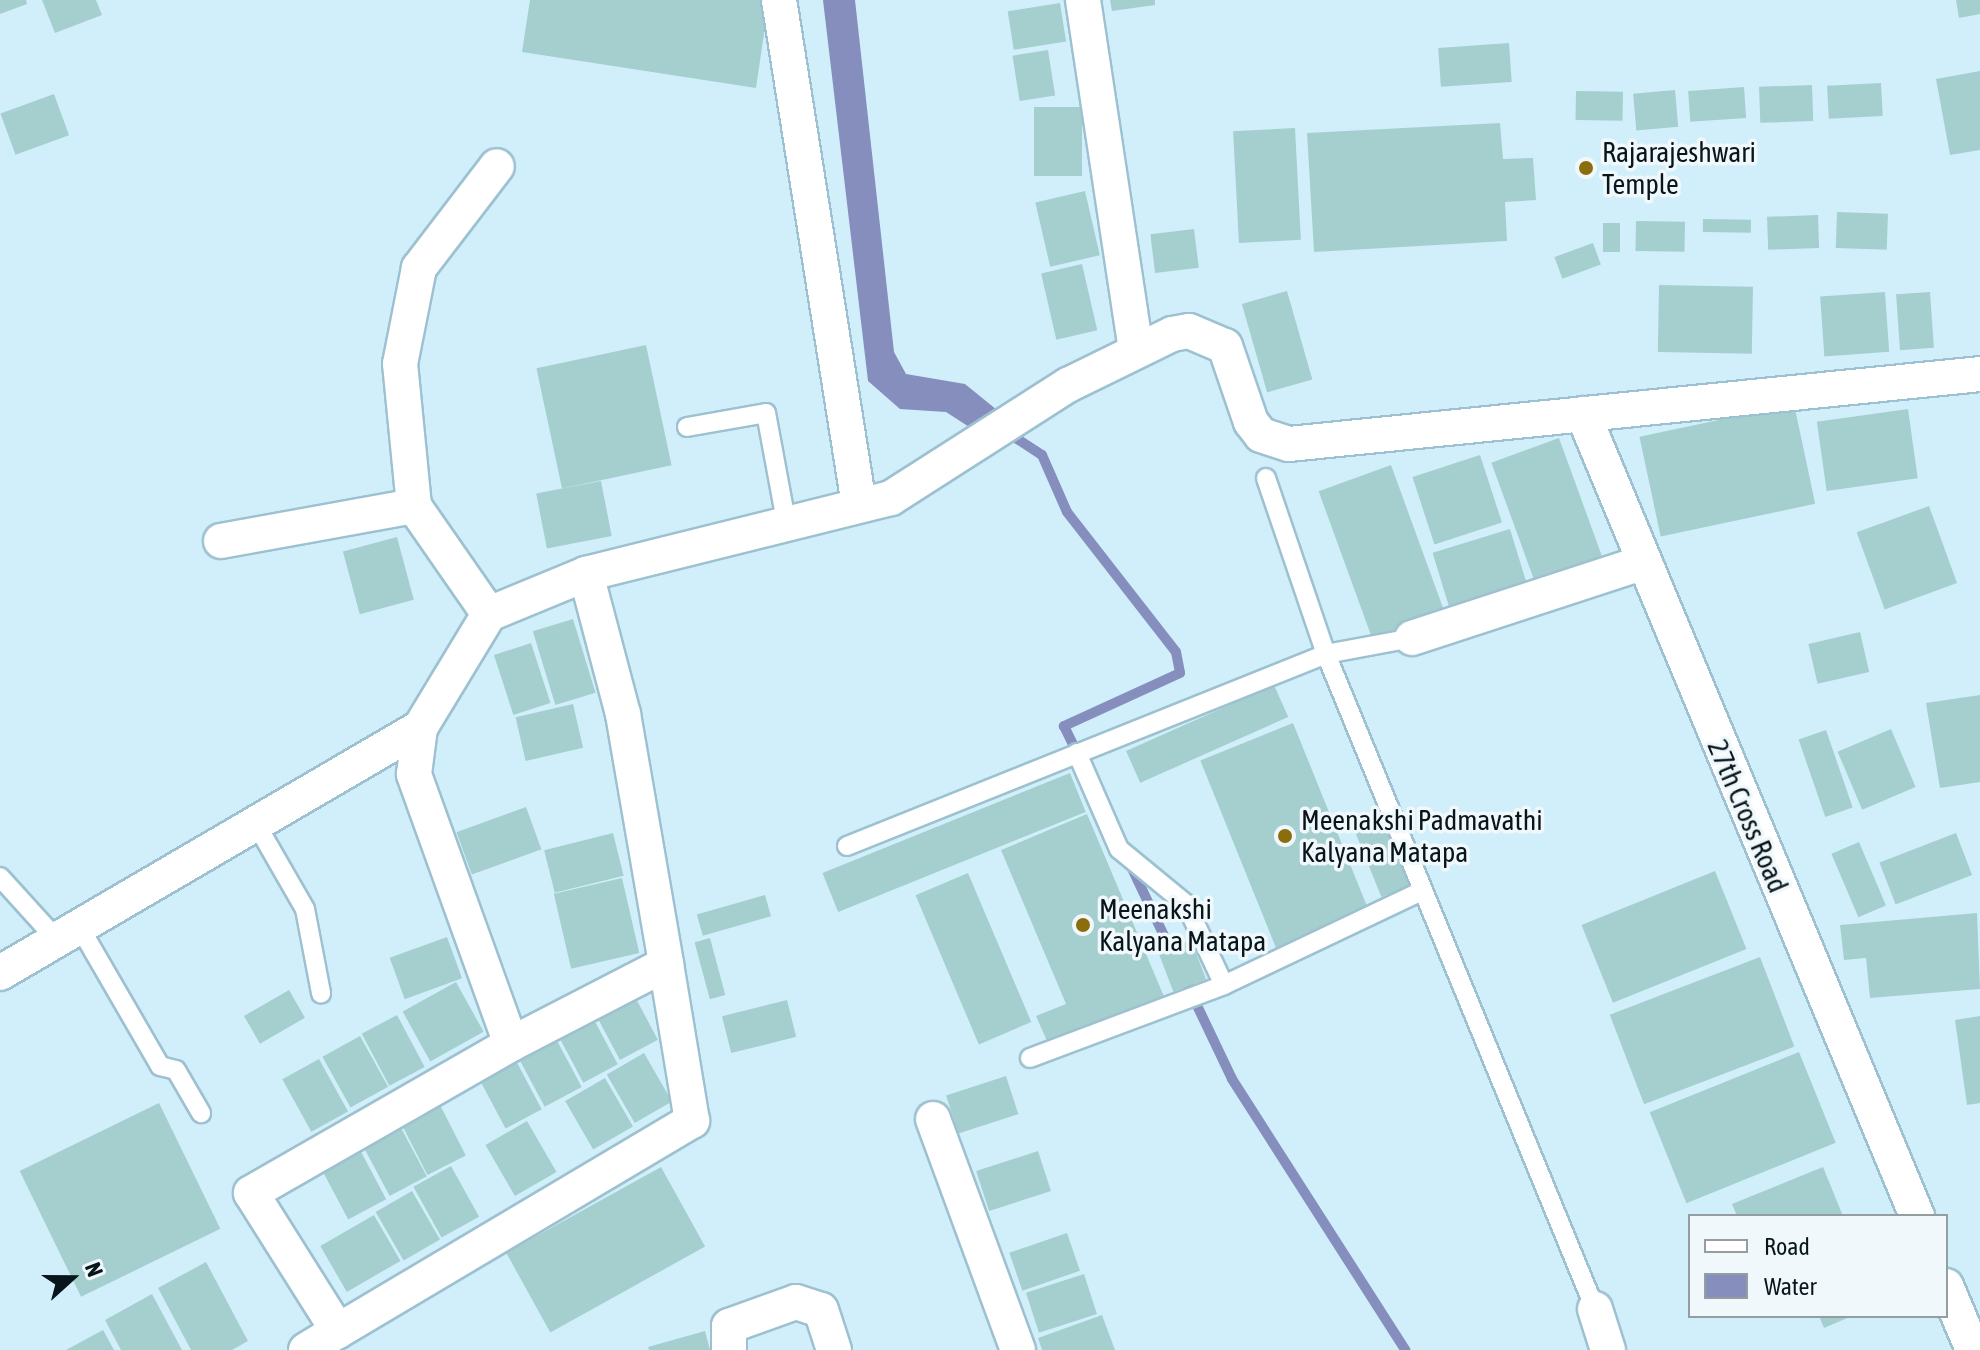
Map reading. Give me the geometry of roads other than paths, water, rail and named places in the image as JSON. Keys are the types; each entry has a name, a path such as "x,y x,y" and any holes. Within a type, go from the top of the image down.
{"street":[{"path":"779,0 859,505"},
{"path":"1083,0 1136,350"},
{"path":"489,614 414,506 400,364 419,268 497,166"},
{"path":"511,1044 414,774 420,728 489,614 586,574 891,498 1004,432 1068,385 1136,350 1189,331 1225,346 1251,422 1261,435 1289,444 1980,374"},
{"name":"27th Cross Road","path":"1583,414 1642,563 1916,1214"},
{"path":"221,541 414,506"},
{"path":"1412,638 1642,563"},
{"path":"306,1350 692,1121 623,714 586,574"},
{"path":"0,973 420,728"},
{"path":"338,1331 251,1193 511,1044 666,964"},
{"path":"933,1119 1018,1350"},
{"path":"1948,1291 1973,1350"},
{"path":"729,1350 729,1326 796,1302 821,1310 834,1350"},
{"path":"1595,1309 1608,1350"}],"lane":[{"path":"687,427 766,413 787,526"},
{"path":"1266,478 1326,654 1595,1309"},
{"path":"847,846 1326,654 1412,638"},
{"path":"1077,753 1119,849 1186,904 1224,985"},
{"path":"255,822 305,909 321,993"},
{"path":"0,877 68,933 160,1066 176,1070 201,1113"},
{"path":"1030,1058 1224,985 1422,891"}],"water":[{"path":"823,0 855,0 894,352 906,374 965,384 997,410 977,432 946,412 900,409 868,381"}],"waterway":[{"path":"1005,431 1042,455 1067,512 1176,652 1180,673 1064,726 1079,757"},
{"path":"1129,862 1175,959"},
{"path":"1182,974 1232,1079 1405,1350"}],"place":[{"name":"Rajarajeshwari Temple","path":"1586,168"},
{"name":"Meenakshi Padmavathi Kalyana Matapa","path":"1285,836"},
{"name":"Meenakshi Kalyana Matapa","path":"1083,925"}]}
